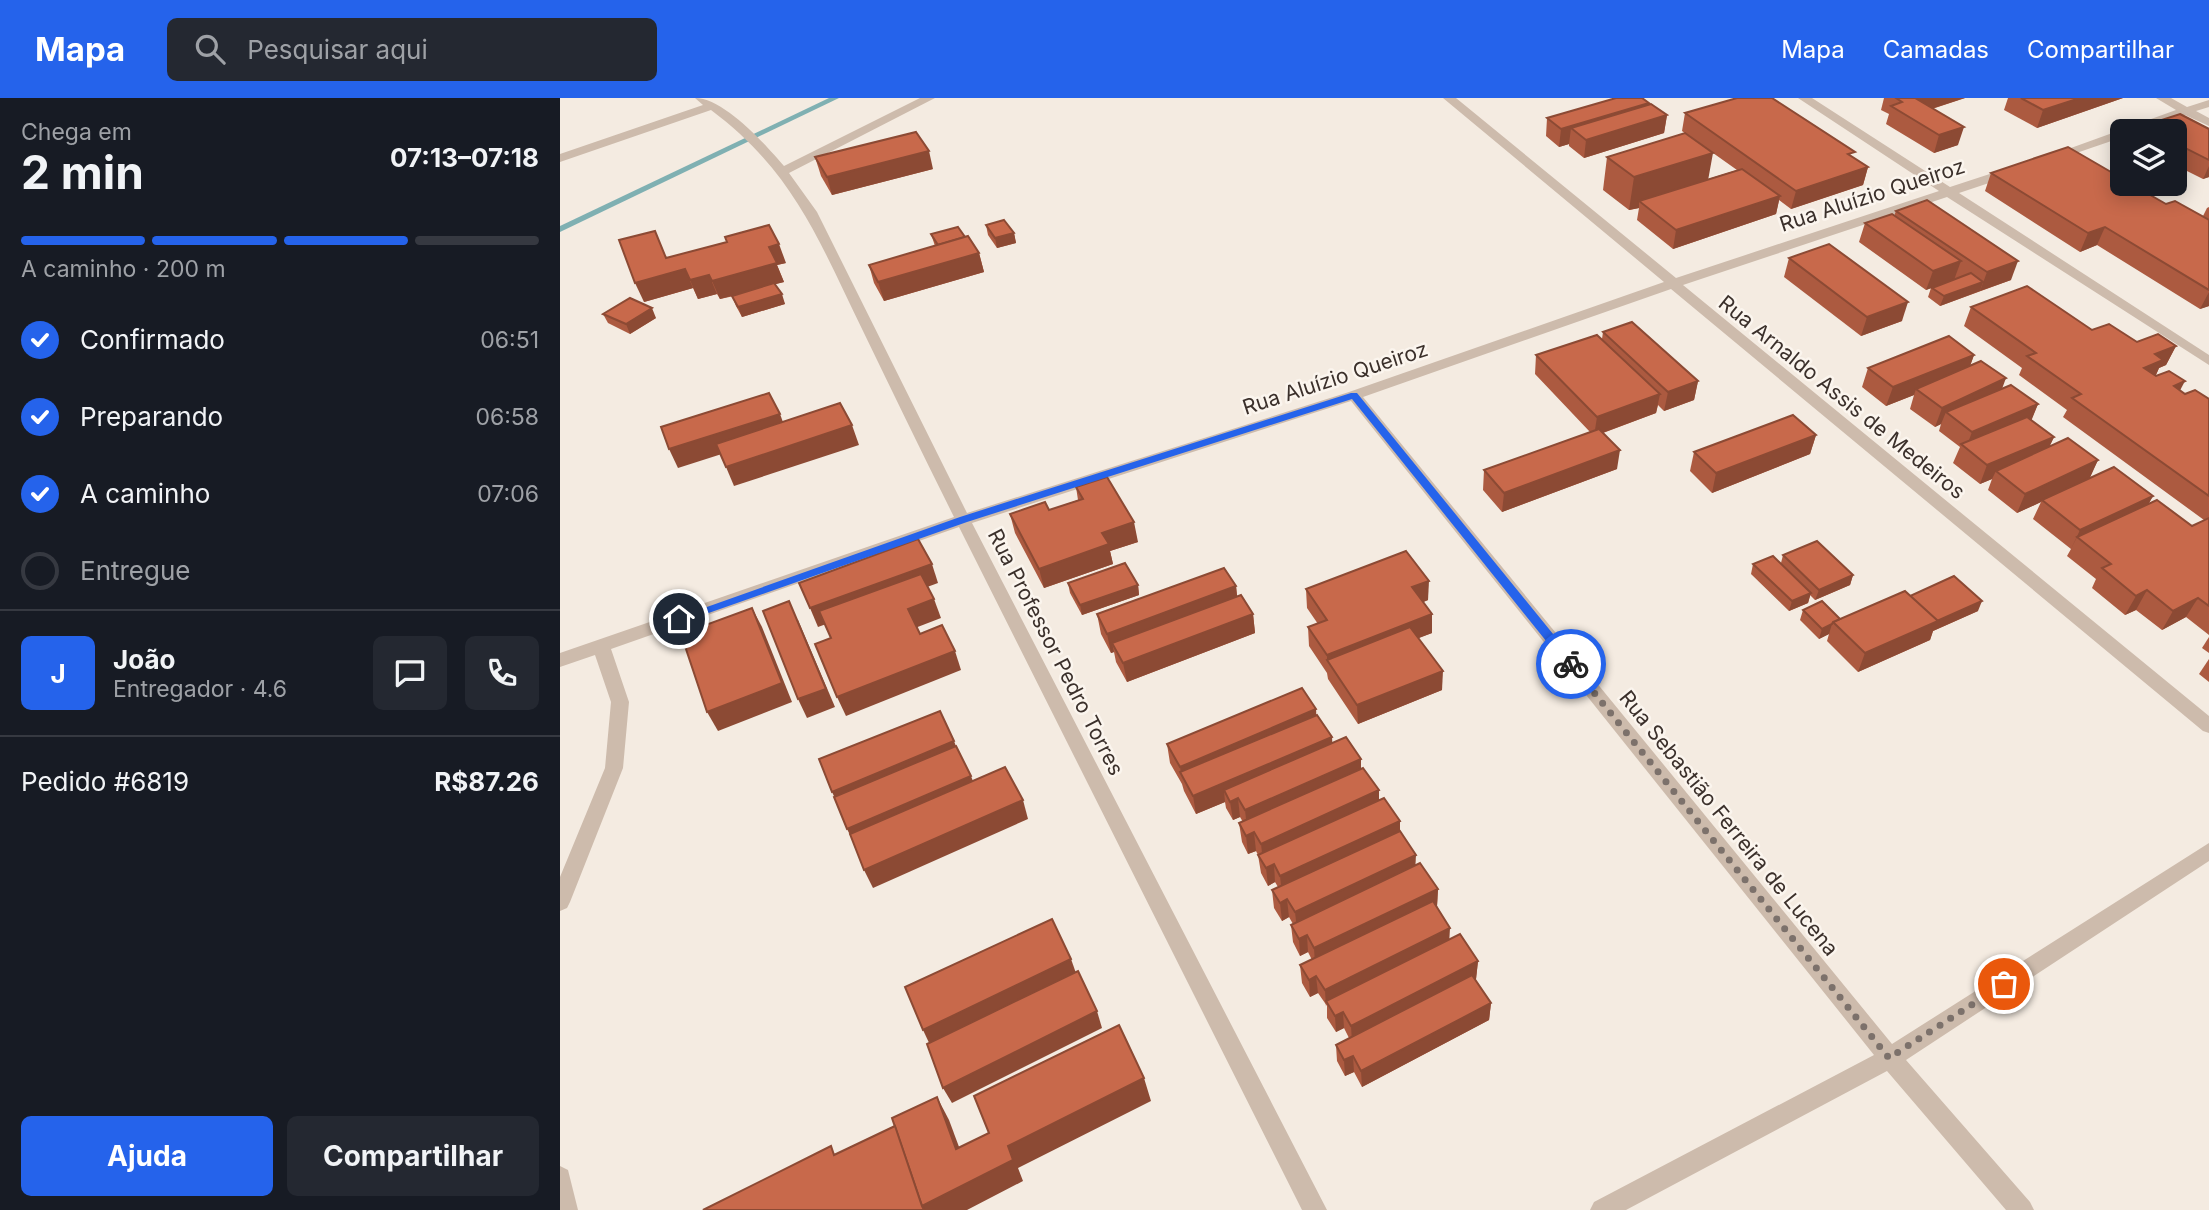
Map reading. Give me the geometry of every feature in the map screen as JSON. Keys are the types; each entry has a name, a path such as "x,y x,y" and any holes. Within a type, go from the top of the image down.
{"street":[{"name":"Rua Professor Pedro Torres","path":"701,98 764,150 783,171 811,212 963,520 1315,1210"},
{"path":"783,171 929,98"},
{"name":"Rua Arnaldo Assis de Medeiros","path":"1450,98 2209,726"},
{"path":"1804,98 2209,361"},
{"path":"2162,98 2209,123"},
{"name":"Rua Aluízio Queiroz","path":"2163,119 2209,103"},
{"path":"560,158 712,106"},
{"name":"Rua Aluízio Queiroz","path":"560,660 963,520 1354,395 1672,284 2110,137"},
{"name":"Rua Sebastião Ferreira de Lucena","path":"1354,395 1889,1058 2022,1210"},
{"path":"560,902 614,768 620,702 601,646"},
{"path":"1602,1210 1889,1058 2209,851"},
{"path":"560,1178 566,1210"}],"building":[{"path":"1616,98 1642,98 1649,103 1561,129 1547,118"},
{"path":"1737,98 1772,98 1855,152 1848,154 1868,167 1796,191 1685,113"},
{"path":"1896,98 1915,98 1964,127 1939,135 1891,106 1902,102"},
{"path":"2021,98 2080,98 2043,110"},
{"path":"1651,104 1667,115 1586,140 1571,128"},
{"path":"2180,114 2209,129 2209,160 2187,149 2187,119 2165,119"},
{"path":"916,132 929,151 827,177 815,157"},
{"path":"1685,133 1713,153 1634,177 1607,157"},
{"path":"2068,147 2110,171 2110,196 2152,196 2166,204 2175,201 2209,220 2209,290 2105,227 2088,233 1991,173"},
{"path":"1742,169 1780,196 1676,230 1639,201"},
{"path":"1927,200 2018,261 1987,272 1896,211"},
{"path":"1892,214 1961,261 1933,271 1865,223"},
{"path":"1004,220 1014,233 995,238 986,225"},
{"path":"769,225 779,244 769,247 777,263 712,281 709,275 690,280 685,269 635,283 619,240 655,231 666,258 727,242 725,237"},
{"path":"958,227 965,237 938,245 931,234"},
{"path":"968,236 979,253 878,282 869,265"},
{"path":"1829,244 1908,302 1867,317 1789,258"},
{"path":"1971,273 1983,282 1944,296 1932,288"},
{"path":"774,283 782,294 738,307 732,296"},
{"path":"2027,286 2092,330 2109,324 2137,342 2158,334 2176,346 2155,354 2163,360 2144,368 2156,376 2169,371 2185,381 2174,386 2185,394 2195,390 2209,399 2209,496 2072,398 2081,394 2027,356 2036,353 1971,307"},
{"path":"630,298 652,308 626,324 603,314"},
{"path":"1632,322 1698,381 1668,392 1603,332"},
{"path":"1597,335 1660,394 1597,417 1536,355"},
{"path":"1949,336 1974,355 1893,387 1868,368"},
{"path":"1981,361 2006,378 1942,408 1916,389"},
{"path":"2011,385 2038,404 1972,432 1946,412"},
{"path":"769,393 780,414 669,449 661,427"},
{"path":"840,403 852,425 726,467 716,444"},
{"path":"1793,415 1816,435 1716,473 1694,452"},
{"path":"2027,417 2054,437 1987,465 1961,444"},
{"path":"1599,429 1620,450 1504,493 1484,470"},
{"path":"2068,438 2098,460 2025,494 1996,471"},
{"path":"2114,467 2153,496 2080,530 2042,500"},
{"path":"1107,477 1134,522 1102,533 1109,544 1039,569 1010,514 1045,502 1049,510 1083,499 1076,487"},
{"path":"2157,500 2192,526 2209,518 2209,606 2198,598 2173,611 2147,590 2136,596 2102,568 2111,564 2077,537"},
{"path":"918,539 932,564 810,608 799,583"},
{"path":"1817,541 1853,575 1819,590 1783,555"},
{"path":"1406,551 1429,581 1412,587 1432,614 1327,655 1308,627 1327,620 1306,589"},
{"path":"1773,556 1811,593 1792,601 1753,564"},
{"path":"1125,563 1138,585 1080,605 1068,583"},
{"path":"1224,568 1236,586 1107,634 1097,614"},
{"path":"921,574 934,599 908,609 920,634 942,625 955,651 837,697 815,644 831,638 819,611"},
{"path":"1954,576 1982,601 1937,621 1910,596"},
{"path":"1905,591 1938,621 1865,653 1833,622"},
{"path":"1241,595 1253,614 1123,663 1112,643"},
{"path":"789,601 826,689 798,699 763,611"},
{"path":"1822,601 1840,619 1822,629 1803,610"},
{"path":"752,608 782,683 707,712 681,634"},
{"path":"1410,627 1443,671 1357,705 1327,660"},
{"path":"1302,688 1316,709 1180,767 1167,744"},
{"path":"940,711 954,741 832,792 819,759"},
{"path":"1317,715 1332,737 1193,796 1180,772"},
{"path":"1346,737 1361,759 1245,810 1238,798 1230,802 1224,790"},
{"path":"956,746 971,776 847,829 834,797"},
{"path":"1005,767 1023,800 864,870 850,834"},
{"path":"1363,768 1379,790 1261,844 1254,832 1246,836 1239,823"},
{"path":"1384,798 1400,821 1280,876 1274,864 1266,868 1258,855"},
{"path":"1400,831 1416,855 1295,912 1287,899 1280,903 1272,890"},
{"path":"1420,863 1438,889 1314,948 1307,935 1299,939 1291,925"},
{"path":"1433,901 1450,928 1325,990 1316,976 1309,980 1300,965"},
{"path":"1052,919 1071,959 923,1030 905,987"},
{"path":"1460,934 1478,961 1351,1026 1343,1012 1335,1016 1326,1001"},
{"path":"1078,971 1097,1011 943,1088 927,1044"},
{"path":"1472,975 1491,1003 1361,1071 1353,1056 1344,1060 1336,1045"},
{"path":"1119,1025 1144,1078 1008,1146 1013,1160 922,1206 892,1118 937,1097 956,1149 989,1133 974,1096"},
{"path":"895,1126 924,1210 703,1210 831,1146 834,1155"}],"waterway":[{"path":"560,229 835,98"}],"way so far":[{"path":"1571,664 1889,1058 2004,984"}],"route":[{"path":"679,619 963,520 1354,395 1571,664"}]}
